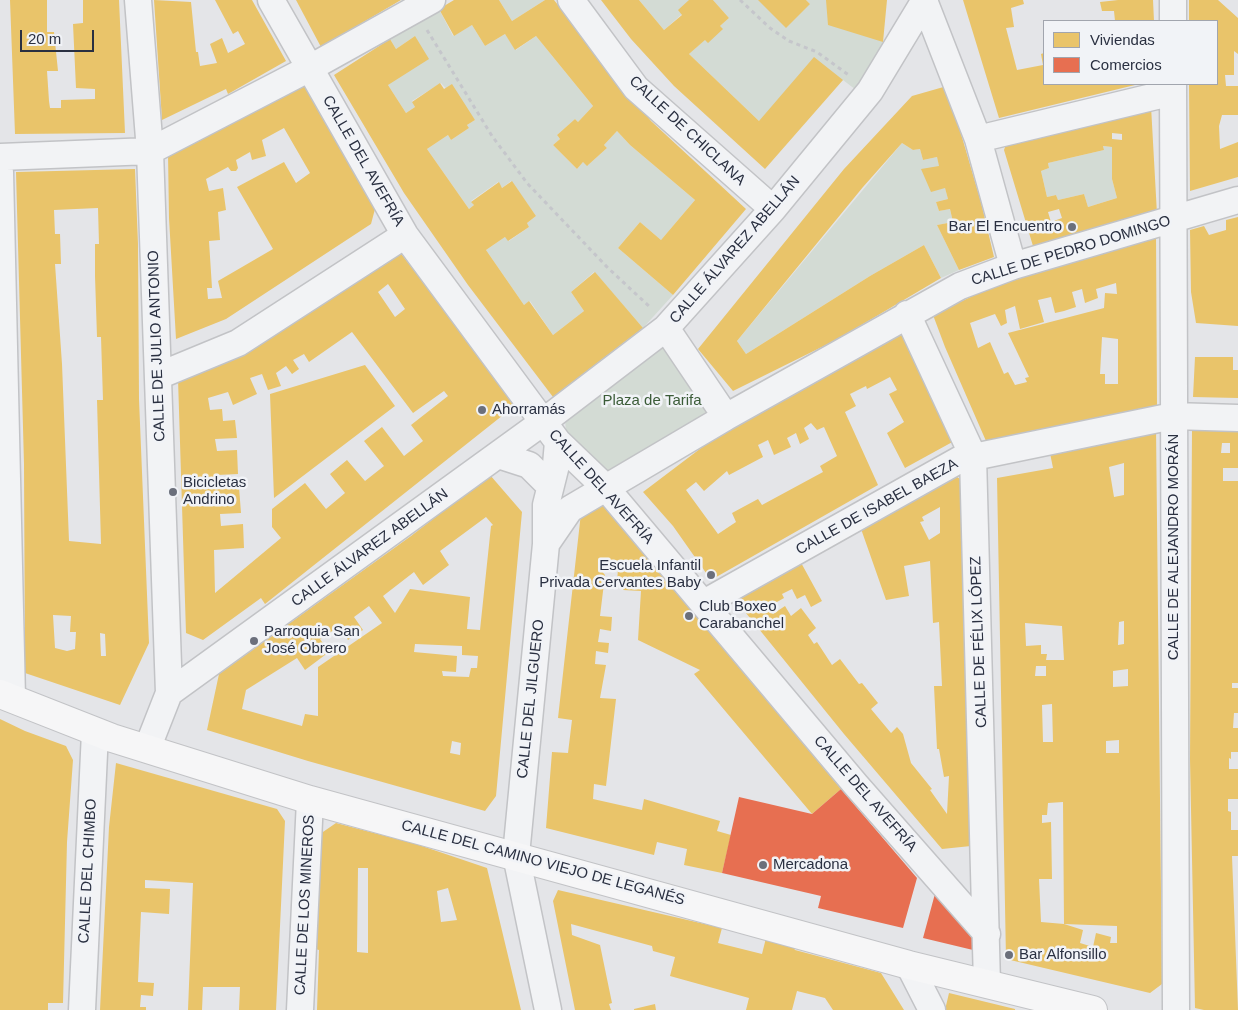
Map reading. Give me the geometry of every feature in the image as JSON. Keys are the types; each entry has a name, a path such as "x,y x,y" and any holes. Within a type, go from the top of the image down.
{"street":[{"name":"CALLE DE JULIO ANTONIO","path":"138,0 150,151 169,693"},
{"name":"CALLE DEL AVEFRÍA","path":"271,0 405,235 551,432 606,488 856,785 987,934"},
{"name":"CALLE DE CHICLANA","path":"571,0 636,88 773,209"},
{"path":"1173,0 1173,20"},
{"path":"925,1 978,139 1013,266"},
{"name":"CALLE ÁLVAREZ ABELLÁN","path":"169,693 498,455 551,432 666,328 773,209 870,91 925,1"},
{"path":"0,157 150,151 310,68 424,5"},
{"path":"978,139 1173,88"},
{"name":"CALLE DE ALEJANDRO MORÁN","path":"1173,88 1176,1010"},
{"path":"0,172 6,696"},
{"name":"CALLE DE PEDRO DOMINGO","path":"726,417 960,286 1013,266 1238,200"},
{"path":"158,376 238,343 405,235"},
{"name":"CALLE DE FÉLIX LÓPEZ","path":"907,314 973,456 987,984"},
{"path":"606,488 726,417 666,328"},
{"name":"CALLE DE ISABEL BAEZA","path":"704,603 959,460 1173,416 1238,418"},
{"name":"CALLE DEL JILGUERO","path":"548,1010 516,855 546,544 546,505 556,465 551,432"},
{"path":"498,455 529,464 550,486"},
{"name":"CALLE DEL JILGUERO","path":"546,544 570,509 606,488"},
{"path":"147,749 169,693"},
{"name":"CALLE DEL CAMINO VIEJO DE LEGANÉS","path":"6,696 95,732 310,800 909,964 1093,1010"},
{"name":"CALLE DEL CHIMBO","path":"82,1010 95,732"},
{"name":"CALLE DE LOS MINEROS","path":"300,1010 310,800"},
{"path":"909,964 932,1010"}],"path":[{"path":"740,0 770,28 789,41 817,52 870,91"},
{"path":"424,5 492,136 527,182 608,268 656,313 666,328"}],"green space":[{"path":"499,0 545,0 512,21"},
{"path":"639,0 698,0 664,30"},
{"path":"713,0 758,0 810,4 806,0 826,0 883,42 860,93 843,80 759,121 689,54 729,18"},
{"path":"439,9 453,36 472,25 485,46 505,34 516,50 536,36 593,106 578,122 575,119 557,135 560,139 553,145 577,169 583,162 588,165 607,148 604,145 617,131 630,145 695,200 661,240 640,222 618,248 673,295 643,328 594,272 571,292 584,311 553,335 530,301 524,305 486,250 505,237 509,241 529,227 527,223 536,216 511,181 502,188 498,182 471,201 474,205 469,209 427,149 448,135 451,140 469,128 467,125 475,120 441,83 412,101 415,107 406,113 388,85 415,36 396,49 390,39"},
{"path":"902,143 913,150 920,149 923,160 937,157 948,199 936,202 939,211 950,209 953,222 937,225 959,270 941,278 924,245 870,276 746,354 737,341"},
{"path":"1103,146 1112,147 1112,179 1117,198 1088,207 1084,194 1058,200 1056,195 1047,197 1041,171 1049,168 1048,163 1104,150"},
{"name":"Plaza de Tarifa","path":"661,338 718,413 606,480 566,438 565,415"}],"building: Viviendas":[{"path":"10,0 47,0 47,32 54,32 58,71 47,71 49,101 50,108 61,108 61,100 95,99 95,89 76,88 73,24 83,23 83,0 119,0 125,133 15,134"},
{"path":"154,0 191,2 196,52 198,52 200,66 217,63 210,44 222,38 228,53 245,44 238,31 233,34 215,0 252,0 286,61 228,94 226,89 162,120"},
{"path":"296,0 401,0 321,47"},
{"path":"454,0 499,0 512,21 545,0 554,0 651,121 746,209 673,295 618,248 640,222 661,240 695,200 630,145 617,131 604,145 607,148 587,166 583,162 577,169 553,145 560,139 557,135 575,119 578,122 593,106 536,36 515,50 505,34 485,46 472,25 454,36 439,9"},
{"path":"601,0 639,0 664,30 682,15 678,10 689,0 713,0 729,18 720,26 723,29 708,43 705,40 689,54 759,121 814,57 843,80 765,169 674,86 631,39"},
{"path":"758,0 806,0 810,4 786,28"},
{"path":"826,0 887,0 883,42 828,25"},
{"path":"963,0 1023,0 1024,4 1011,8 1014,27 1006,28 1017,70 1043,65 1043,85 1135,85 999,118"},
{"path":"1153,0 1154,20 1115,20 1114,11 1102,11 1100,2"},
{"path":"1189,0 1218,0 1238,18 1238,54 1234,51 1234,75 1225,75 1226,86 1238,86 1238,115 1222,115 1219,126 1220,149 1238,142 1238,177 1190,191 1189,85 1218,85 1218,20 1189,20"},
{"path":"415,36 429,59 388,85 406,113 415,107 412,102 440,83 444,89 452,84 475,120 467,125 469,128 451,140 448,135 427,149 469,209 474,205 471,202 499,182 502,188 512,181 536,216 527,223 529,227 508,241 505,237 486,250 524,305 529,301 553,335 584,311 571,292 595,272 643,328 553,397 468,285 404,193 334,75 390,39 396,49"},
{"path":"304,84 375,209 371,224 226,319 176,339 169,218 168,153","holes":["284,128 310,173 296,183 284,162 237,187 273,249 218,281 222,298 208,299 207,288 212,288 209,241 220,240 218,212 226,210 223,188 209,191 206,179 228,167 231,171 236,171 238,168 236,160 250,152 252,160 266,156 262,140"]},
{"path":"947,86 981,202 994,257 959,270 937,225 953,222 950,209 939,211 936,202 948,199 945,188 931,192 921,169 939,166 937,157 923,160 920,149 913,150 902,143 863,187 737,341 746,354 870,276 924,245 941,278 836,340 733,391 698,349 844,169 912,96"},
{"path":"1151,106 1157,214 1033,246 1004,150 1008,139","holes":["1112,133 1122,134 1122,140 1112,139","1103,146 1112,147 1112,179 1117,198 1088,207 1084,194 1058,200 1056,195 1047,197 1041,171 1049,168 1048,163 1104,150","1059,209 1062,218 1051,222 1048,212"]},
{"path":"135,169 138,244 139,399 149,643 120,705 25,673 24,464 16,172","holes":["98,208 99,244 95,244 95,276 97,337 101,337 103,400 97,400 101,544 69,541 62,364 55,264 61,264 60,234 55,234 54,210","53,615 71,616 70,632 76,632 75,649 67,651 55,648","100,633 105,634 106,656 101,656"]},
{"path":"1238,217 1238,326 1196,323 1191,292 1190,230 1204,226 1209,235 1226,230 1226,220"},
{"path":"1156,234 1157,406 1048,431 986,441 933,315 985,290 1051,265","holes":["1116,283 1117,294 1105,293 1104,308 1008,333 1029,377 1025,378 1027,382 1015,385 1008,372 1004,374 990,342 978,348 970,323 995,314 1001,326 1007,323 1005,310 1015,306 1020,329 1044,322 1038,300 1051,297 1055,313 1076,307 1072,292 1082,289 1085,303 1098,298 1096,289","1102,337 1118,339 1118,384 1105,384 1105,374 1100,374"]},
{"path":"399,251 517,404 265,604 261,598 203,640 186,633 178,379","holes":["388,284 405,309 395,317 378,292","352,332 413,413 444,391 448,396 411,425 423,441 404,456 382,427 364,441 384,466 365,481 347,460 330,474 345,493 326,509 305,483 272,509 272,527 281,538 215,593 214,550 244,548 243,524 221,526 220,514 241,513 239,487 218,488 217,475 238,474 237,450 217,451 215,439 237,438 235,420 223,421 222,409 210,410 208,398 228,392 233,405 257,394 250,378 262,374 268,390 281,386 276,373 286,366 292,374 299,369 293,360 304,354 309,362"]},
{"path":"904,331 956,440 905,468 887,433 904,422 889,394 897,390 890,377 867,389 866,386 850,394 856,406 845,412 878,485 711,580 673,526 643,492 713,439","holes":["811,423 817,430 824,427 837,456 820,466 823,472 762,505 758,499 732,513 736,522 718,534 686,490 696,482 704,491 727,471 729,475 763,457 758,445 768,440 774,455 791,447 787,438 796,433 800,444 809,439 804,428"]},
{"path":"1195,357 1233,357 1233,370 1238,370 1238,398 1193,397"},
{"path":"365,365 395,406 274,498 270,394"},
{"path":"1156,427 1162,984 1150,993 1006,959 997,478 1053,468 1050,453","holes":["1124,463 1124,495 1114,497 1109,467","1124,621 1124,644 1118,645 1119,622","1025,623 1062,626 1064,660 1046,660 1047,654 1041,654 1041,645 1026,646","1036,666 1046,666 1046,676 1035,676","1128,669 1128,686 1113,687 1113,671","1052,704 1053,742 1043,742 1042,705","1119,740 1119,753 1106,753 1106,741","1063,802 1064,924 1041,922 1039,879 1052,879 1051,822 1042,823 1042,815 1047,815 1048,803","1064,924 1117,926 1117,943 1110,943 1111,937 1096,933 1093,947 1080,943 1083,930"]},
{"path":"1192,430 1238,430 1238,468 1223,468 1223,481 1238,481 1238,683 1232,683 1232,688 1238,688 1238,713 1234,713 1233,728 1238,728 1238,752 1231,752 1229,769 1238,769 1238,799 1228,799 1228,811 1231,812 1231,830 1238,830 1238,856 1232,856 1238,1010 1204,1010 1195,1008 1190,759","holes":["1222,443 1230,443 1230,453 1221,453"]},
{"path":"953,474 967,484 971,846 942,849 844,734 733,597 799,559 822,601 811,607 805,595 797,599 792,589 782,594 784,598 768,607 773,614 785,606 791,616 801,608 816,628 808,635 814,644 817,642 832,665 840,659 859,684 862,683 878,703 871,709 891,733 897,727 903,734 911,763 932,789 930,790 947,814 949,776 944,777 939,749 937,749 934,686 942,686 939,622 933,623 930,561 904,566 909,596 886,600 860,526","holes":["940,507 940,533 929,540 920,522 924,521 922,517"]},
{"path":"490,475 522,512 496,796 485,811 308,761 207,730 219,674 411,536","holes":["486,517 493,525 491,526 480,630 467,629 470,597 410,589 395,613 383,596 414,572 423,585 449,565 440,551","369,606 382,623 318,667 318,716 305,714 302,726 242,709 246,690 297,658 305,670 329,652 320,639 340,626 348,640 363,630 354,617","415,644 462,646 462,655 478,656 477,668 471,668 469,677 443,676 442,671 456,672 457,656 414,652","452,741 461,743 460,755 450,753"]},
{"path":"597,504 606,507 841,789 812,814 694,674 700,670 638,640 641,591 623,590 624,582 617,582 618,569 609,558 599,568 605,575 600,616 612,617 611,631 600,629 598,642 609,643 608,653 596,651 595,664 606,665 600,698 616,699 606,786 594,784 593,799 642,810 644,799 720,821 717,831 731,835 722,873 684,865 687,849 657,842 654,855 546,828 552,752 568,753 572,720 558,718 581,513"},
{"path":"0,719 25,731 66,746 73,760 67,842 63,1003 48,1003 48,1010 0,1010"},
{"path":"116,763 277,809 285,821 276,1010 239,1010 240,987 203,987 202,1010 188,1010 193,883 145,880 145,888 170,889 169,914 141,912 138,982 154,983 153,996 141,995 140,1007 146,1007 146,1010 100,1010 109,827"},
{"path":"336,823 416,844 487,868 521,1010 317,1010 319,950 315,949 320,834","holes":["358,868 368,868 368,953 357,952","448,888 457,920 441,922 437,891"]},
{"path":"558,890 722,928 718,943 762,954 766,938 792,945 795,950 881,973 904,1010 833,1010 825,998 797,991 792,1010 746,1010 749,998 670,976 675,957 653,951 652,946 571,924 572,935 600,945 612,1003 609,1004 611,1010 575,1010 553,901"},
{"path":"949,993 1015,1009 1015,1010 945,1010"},
{"path":"655,1004 656,1010 634,1010 634,1009"}],"building: Comercios":[{"path":"841,789 917,878 903,928 818,908 821,896 722,873 739,797 812,814"},
{"path":"936,890 978,941 973,950 923,938"}],"place":[{"name":"Bar El Encuentro","path":"1072,227"},
{"name":"Ahorramás","path":"482,410"},
{"name":"Bicicletas Andrino","path":"173,492"},
{"name":"Escuela Infantil Privada Cervantes Baby","path":"711,575"},
{"name":"Club Boxeo Carabanchel","path":"689,616"},
{"name":"Parroquia San José Obrero","path":"254,641"},
{"name":"Mercadona","path":"763,865"},
{"name":"Bar Alfonsillo","path":"1009,955"}]}
